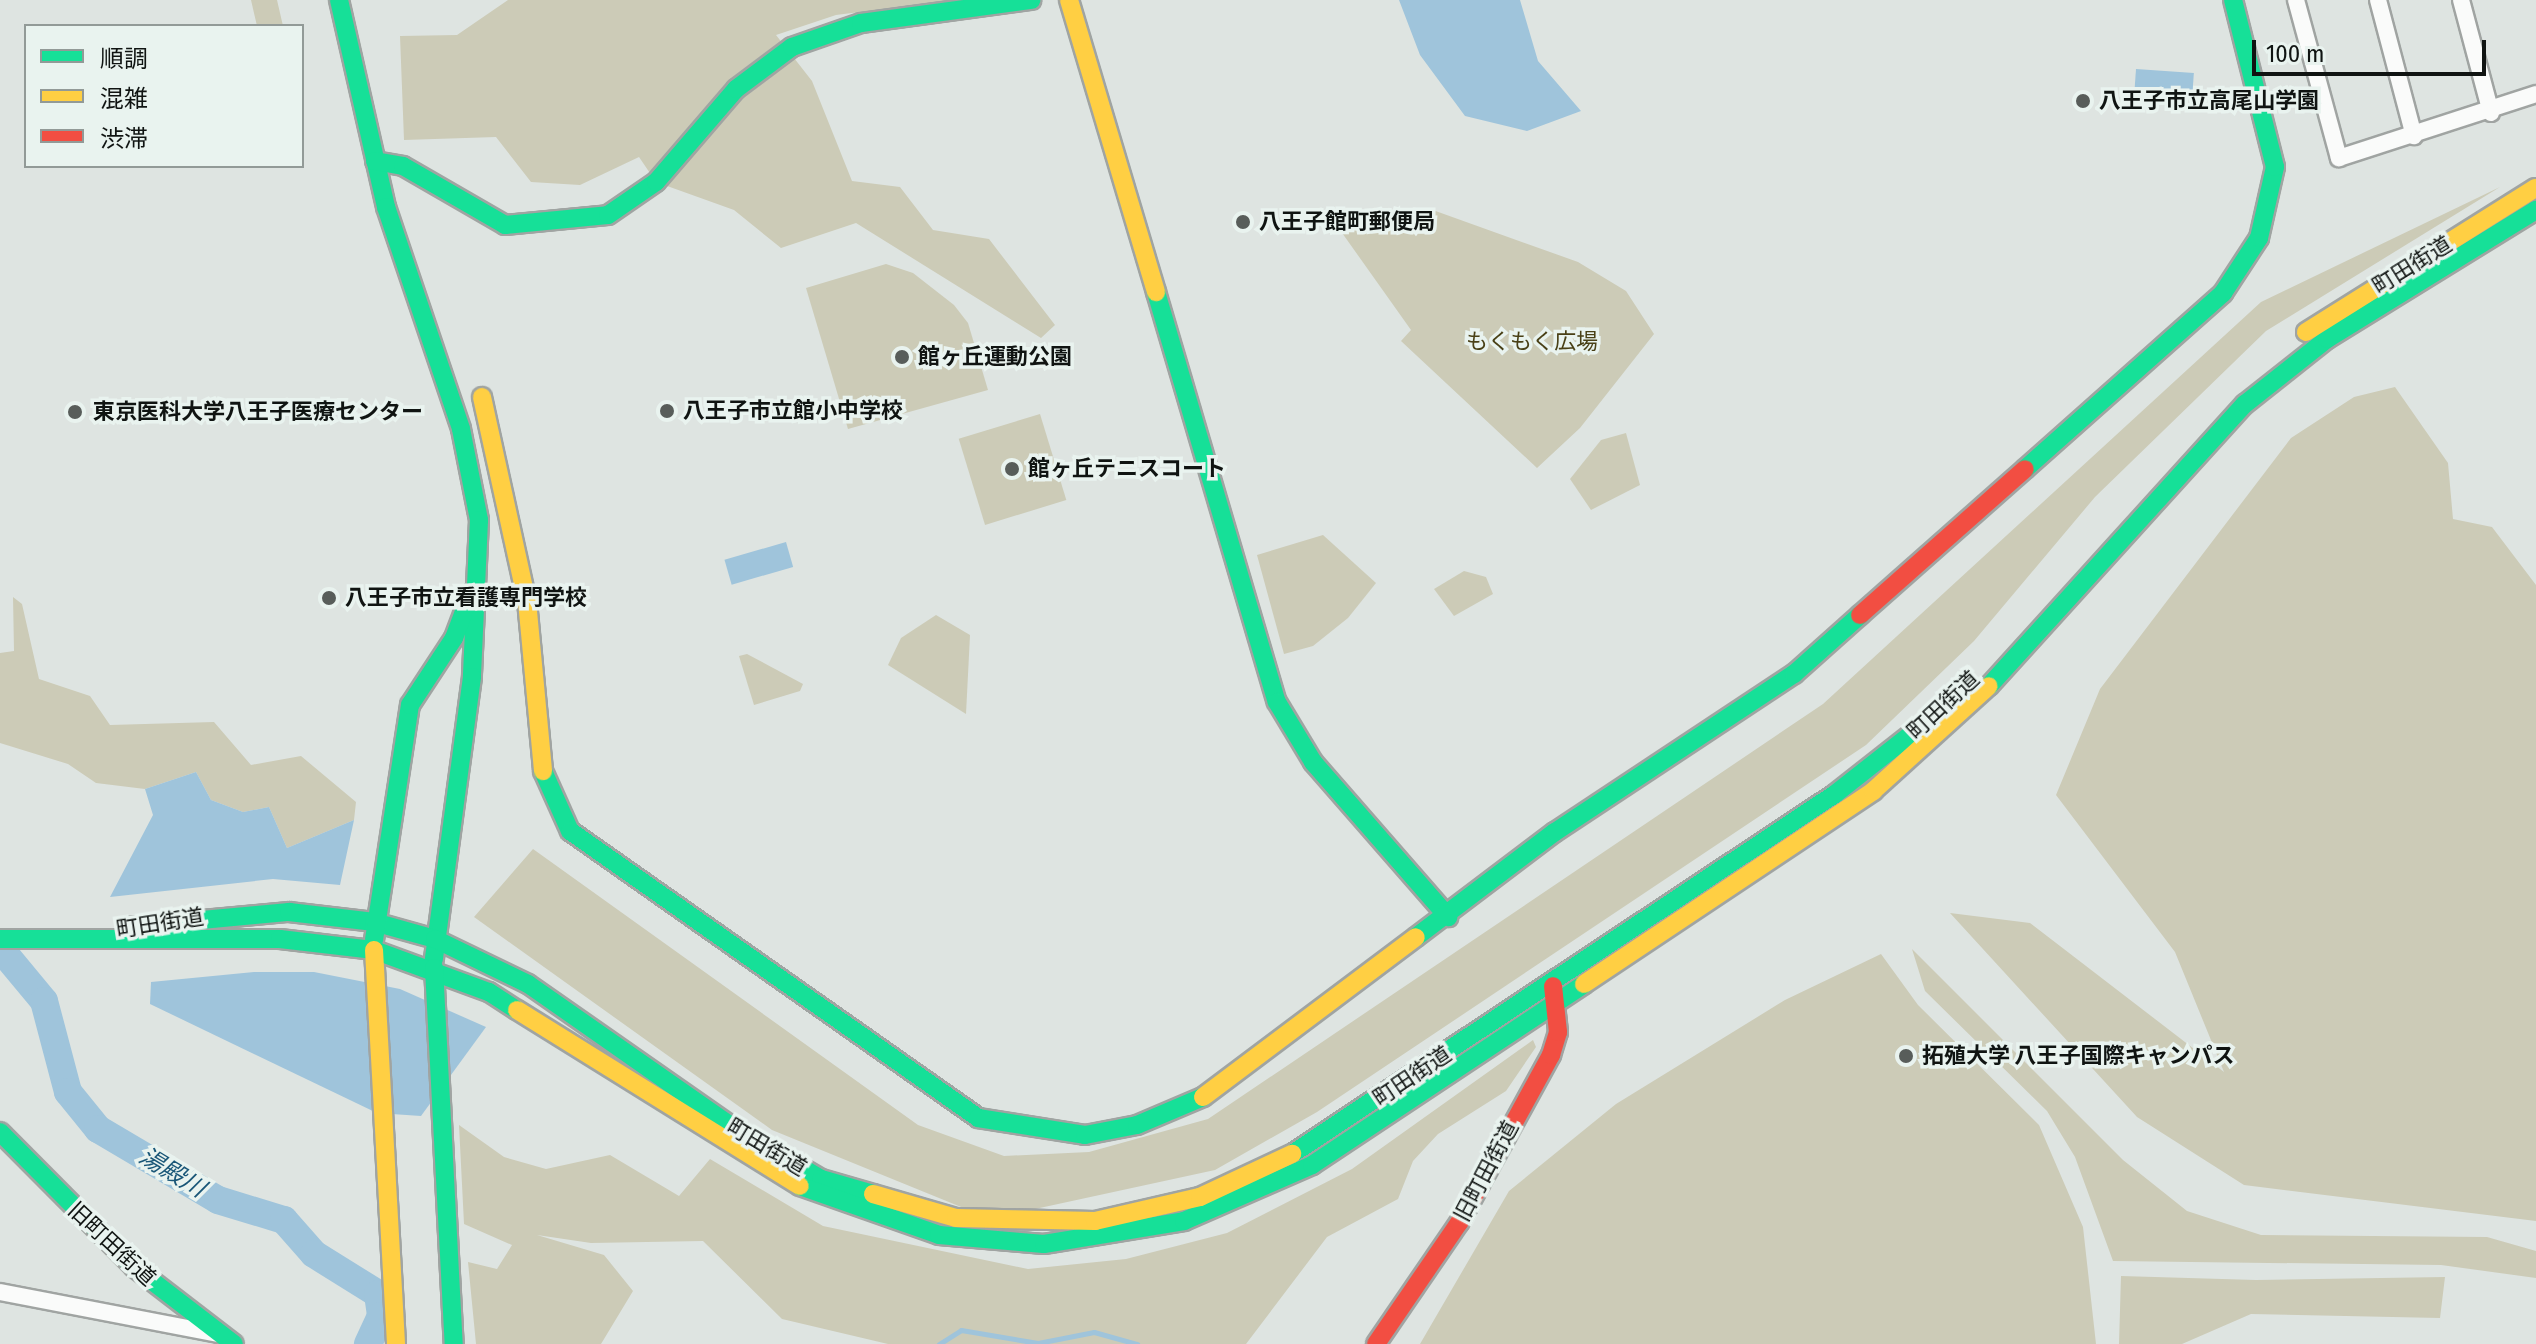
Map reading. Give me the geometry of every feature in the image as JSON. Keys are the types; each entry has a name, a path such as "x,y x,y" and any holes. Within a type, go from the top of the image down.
{"main road":[{"path":"339,0 375,161 461,429 479,520 480,570 434,968 454,1344"},
{"path":"375,161 403,166 505,225 562,225 608,215 656,182 736,89 792,47 861,23 1031,0"},
{"path":"1069,0 1277,702 1313,762 1448,917"},
{"path":"482,397 527,601 553,808 570,831 978,1118 1085,1135 1199,1100 1448,917 1555,832 1828,648 2231,284 2259,238 2275,167 2233,0"},
{"name":"町田街道","path":"0,939 87,935 280,939 374,950 434,968 515,1007 806,1192 906,1227 1009,1243 1139,1233 1250,1197 1555,1003 1858,801 1968,695 2246,379 2378,285 2536,188"},
{"name":"町田街道","path":"2139,504 2245,404 2387,303 2536,210"},
{"path":"2378,285 2387,303"},
{"path":"396,1344 374,976 374,922 410,705 454,638 480,570"},
{"name":"町田街道","path":"87,935 261,912 374,922 435,939 538,991 710,1113 821,1179 922,1212 1014,1224 1131,1216 1265,1170 1553,984 1855,781 1968,695"},
{"name":"旧町田街道","path":"1376,1344 1459,1223 1551,1055 1555,1003 1553,984"},
{"name":"旧町田街道","path":"0,1132 134,1267 226,1339"}],"street":[{"path":"2296,0 2339,158 2491,113 2536,94"},
{"path":"2378,0 2414,136"},
{"path":"2461,0 2491,113"},
{"path":"0,1292 226,1339"}],"green space":[{"path":"251,0 277,0 283,24 257,24"},
{"path":"508,0 954,0 836,15 776,35 812,81 852,181 900,187 933,230 989,239 1055,325 1041,338 856,223 781,248 734,210 656,182 639,157 580,185 531,182 496,137 404,140 400,36 457,35"},
{"path":"2500,187 2266,331 2095,497 1974,641 1866,745 1317,1112 1215,1170 1035,1209 966,1209 772,1130 474,917 533,849 918,1125 1004,1156 1089,1152 1208,1119 1823,704 2261,302"},
{"name":"もくもく広場","path":"1430,209 1578,262 1626,291 1654,334 1580,428 1537,468 1401,341 1411,330 1340,230"},
{"name":"館ヶ丘運動公園","path":"886,264 913,273 954,305 968,323 988,390 848,429 806,288"},
{"path":"2395,387 2448,463 2453,519 2492,527 2536,585 2536,1221 2244,1185 2137,1117 1950,913 2030,923 2224,1072 2175,952 2056,795 2100,689 2291,438 2354,397"},
{"name":"館ヶ丘テニスコート","path":"1040,414 1066,500 985,525 959,439"},
{"path":"1626,433 1640,485 1591,510 1570,479 1601,440"},
{"path":"1323,535 1376,583 1348,618 1313,646 1284,654 1257,555"},
{"path":"1464,571 1486,577 1493,594 1454,616 1434,589"},
{"path":"13,597 22,604 39,679 90,696 110,725 214,722 251,765 301,756 356,802 354,820 287,848 269,807 243,812 211,800 196,772 145,789 96,783 68,764 0,743 0,653 14,651"},
{"path":"936,615 970,635 966,714 888,665 901,638"},
{"path":"747,654 803,684 800,691 754,705 739,656"},
{"path":"1912,949 2123,1160 2187,1211 2261,1235 2487,1237 2536,1251 2536,1278 2441,1265 2113,1261 2075,1157 2047,1111 1925,991"},
{"path":"1881,954 1918,1005 2039,1125 2083,1227 2096,1344 1420,1344 1509,1191 1616,1104 1785,1000"},
{"path":"1533,1040 1536,1047 1506,1091 1438,1134 1413,1161 1398,1199 1327,1237 1246,1344 888,1344 782,1319 703,1241 591,1243 537,1235 604,1255 633,1291 601,1344 476,1344 468,1262 497,1269 512,1245 464,1224 459,1125 504,1157 546,1169 610,1155 679,1196 710,1159 823,1226 1028,1269 1126,1259 1227,1233 1352,1169"},
{"path":"2121,1276 2256,1280 2445,1277 2440,1318 2251,1314 2182,1344 2119,1344"}],"water":[{"path":"1399,0 1520,0 1538,61 1581,111 1527,131 1465,116 1420,55"},
{"path":"2136,69 2194,73 2192,95 2134,91"},
{"path":"786,542 793,567 732,585 724,560"},
{"path":"196,772 211,800 243,812 269,807 287,848 354,820 340,885 273,879 110,897 153,815 145,789"},
{"path":"254,972 314,972 400,989 486,1027 421,1116 377,1113 150,1004 151,982"}],"waterway":[{"name":"湯殿川","path":"0,948 44,1001 68,1092 98,1129 218,1200 284,1220 314,1254 378,1294 381,1316 368,1344"},
{"name":"湯殿川","path":"939,1344 961,1330 1038,1343 1094,1332 1137,1344"}],"traffic: fast":[{"path":"339,0 386,207 461,429 479,520 472,677 434,959"},
{"path":"375,161 403,166 505,225 608,215 656,182 736,89 792,47 861,23 1031,0"},
{"path":"2025,469 2223,293 2259,238 2275,167 2233,0"},
{"path":"1989,686 2245,404 2327,339 2536,210"},
{"path":"1156,292 1277,702 1313,762 1448,917"},
{"path":"374,940 410,705 454,638 471,593"},
{"path":"1416,937 1555,832 1794,674 1860,615"},
{"path":"1292,1154 1835,794 1934,716"},
{"path":"543,771 570,831 978,1118 1085,1135 1137,1125 1203,1097"},
{"path":"126,927 289,912 374,922 435,939 528,984 731,1126 821,1179 873,1194"},
{"path":"0,939 280,939 374,950 489,992 517,1010"},
{"path":"434,968 454,1344"},
{"path":"800,1186 939,1235 1044,1244 1184,1221 1312,1165 1584,984"},
{"path":"0,1132 134,1267 234,1344"}],"traffic: slow":[{"path":"1069,0 1156,292"},
{"path":"2306,332 2536,188"},
{"path":"482,397 527,601 543,771"},
{"path":"1584,984 1873,791 1989,686"},
{"path":"1203,1097 1416,937"},
{"path":"374,950 396,1344"},
{"path":"517,1010 800,1186"},
{"path":"873,1194 956,1218 1095,1221 1200,1197 1292,1154"}],"traffic: jam":[{"path":"1860,615 2025,469"},
{"path":"1376,1344 1459,1223 1551,1055 1558,1032 1553,986"}],"place":[{"name":"八王子市立高尾山学園","path":"2083,101"},
{"name":"八王子館町郵便局","path":"1243,222"},
{"name":"館ヶ丘運動公園","path":"902,357"},
{"name":"八王子市立館小中学校","path":"667,411"},
{"name":"東京医科大学八王子医療センター","path":"75,412"},
{"name":"館ヶ丘テニスコート","path":"1012,469"},
{"name":"八王子市立看護専門学校","path":"329,598"},
{"name":"拓殖大学 八王子国際キャンパス","path":"1906,1056"}]}
